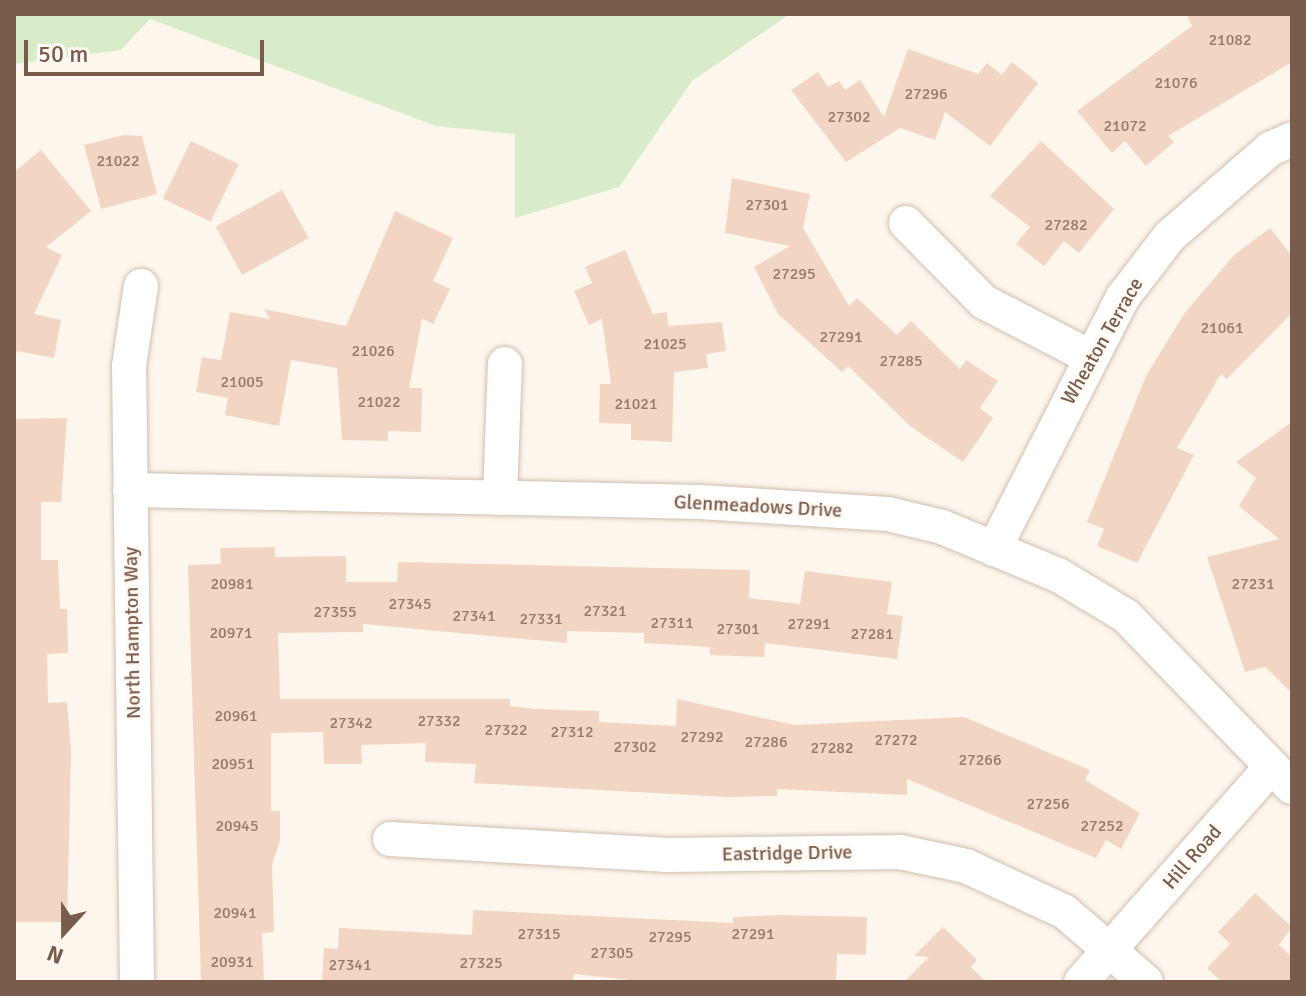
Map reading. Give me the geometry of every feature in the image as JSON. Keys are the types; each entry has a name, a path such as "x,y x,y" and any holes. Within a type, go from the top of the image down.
{"street":[{"name":"Wheaton Terrace","path":"994,549 1088,356 1170,236 1270,149 1292,139"},
{"path":"906,223 984,302 1088,356"},
{"name":"North Hampton Way","path":"137,982 129,366 141,286"},
{"path":"500,498 505,364"},
{"name":"Glenmeadows Drive","path":"130,490 500,498 888,514 994,549 1126,616 1282,777"},
{"name":"Hill Road","path":"1081,982 1282,777"},
{"name":"Eastridge Drive","path":"390,839 665,855 900,852 1010,886 1065,912 1113,947 1146,982"}],"green space":[{"path":"14,14 790,14 692,81 619,187 515,218 515,134 436,126 150,19 121,50 14,64"}],"building":[{"path":"1186,14 1292,14 1292,62 1168,136 1174,142 1146,166 1125,141 1112,153 1077,111 1192,26"},
{"path":"908,49 978,74 987,63 1002,75 1012,62 1038,83 990,146 945,112 935,140 900,128 846,162 791,90 818,72 828,87 839,81 845,90 860,80 884,117"},
{"path":"124,135 142,136 157,194 101,209 84,145"},
{"path":"191,141 239,164 211,222 163,199"},
{"path":"1041,141 1114,209 1079,253 1064,241 1044,266 1016,244 1030,227 990,196"},
{"path":"41,150 91,211 46,247 62,255 34,314 61,320 54,358 17,351 14,358 14,172"},
{"path":"732,178 810,194 803,228 849,306 857,298 897,335 911,321 960,369 966,360 998,381 980,408 993,418 963,462 910,426 848,366 842,372 778,314 754,267 790,246 725,233"},
{"path":"282,190 309,238 242,275 216,227"},
{"path":"395,211 453,238 433,281 450,289 433,324 422,319 409,388 422,388 421,432 388,431 388,441 342,440 337,368 291,360 279,426 225,415 228,398 196,392 202,357 221,360 230,312 270,319 264,309 346,326"},
{"path":"1270,228 1292,256 1292,313 1227,379 1221,374 1177,448 1194,455 1137,563 1097,546 1104,529 1087,522 1146,376 1184,314 1234,255"},
{"path":"625,250 653,314 667,312 668,326 722,322 726,351 706,354 708,368 674,372 672,442 631,440 631,424 599,423 600,384 611,384 602,319 589,325 574,291 592,283 585,267"},
{"path":"67,418 61,502 41,502 41,560 58,560 60,609 67,609 68,653 47,654 48,703 67,702 71,751 67,922 14,922 14,419"},
{"path":"1292,422 1292,693 1265,667 1245,672 1207,557 1279,539 1239,506 1256,478 1236,462"},
{"path":"275,547 275,557 346,556 346,582 397,582 398,562 750,570 749,598 800,604 805,571 892,582 887,614 903,616 897,659 765,643 764,657 710,655 710,647 644,643 644,633 567,631 567,643 363,624 363,632 278,633 280,699 510,699 510,706 599,711 599,722 676,726 677,699 795,725 964,717 1090,770 1085,780 1140,813 1121,849 1106,840 1096,858 907,779 907,795 777,789 777,796 727,797 474,783 476,764 425,762 426,743 361,745 362,764 324,764 323,732 271,733 271,811 280,811 280,840 272,865 274,932 262,933 264,982 201,981 188,565 221,564 220,548"},
{"path":"1255,893 1292,927 1279,945 1292,957 1292,982 1222,982 1207,968 1230,944 1218,932"},
{"path":"473,910 733,923 733,917 867,917 866,955 837,954 836,980 649,982 574,974 573,982 322,982 324,948 338,949 339,928 472,935"},
{"path":"943,927 977,960 971,967 986,982 904,982 929,957 914,956"}]}
